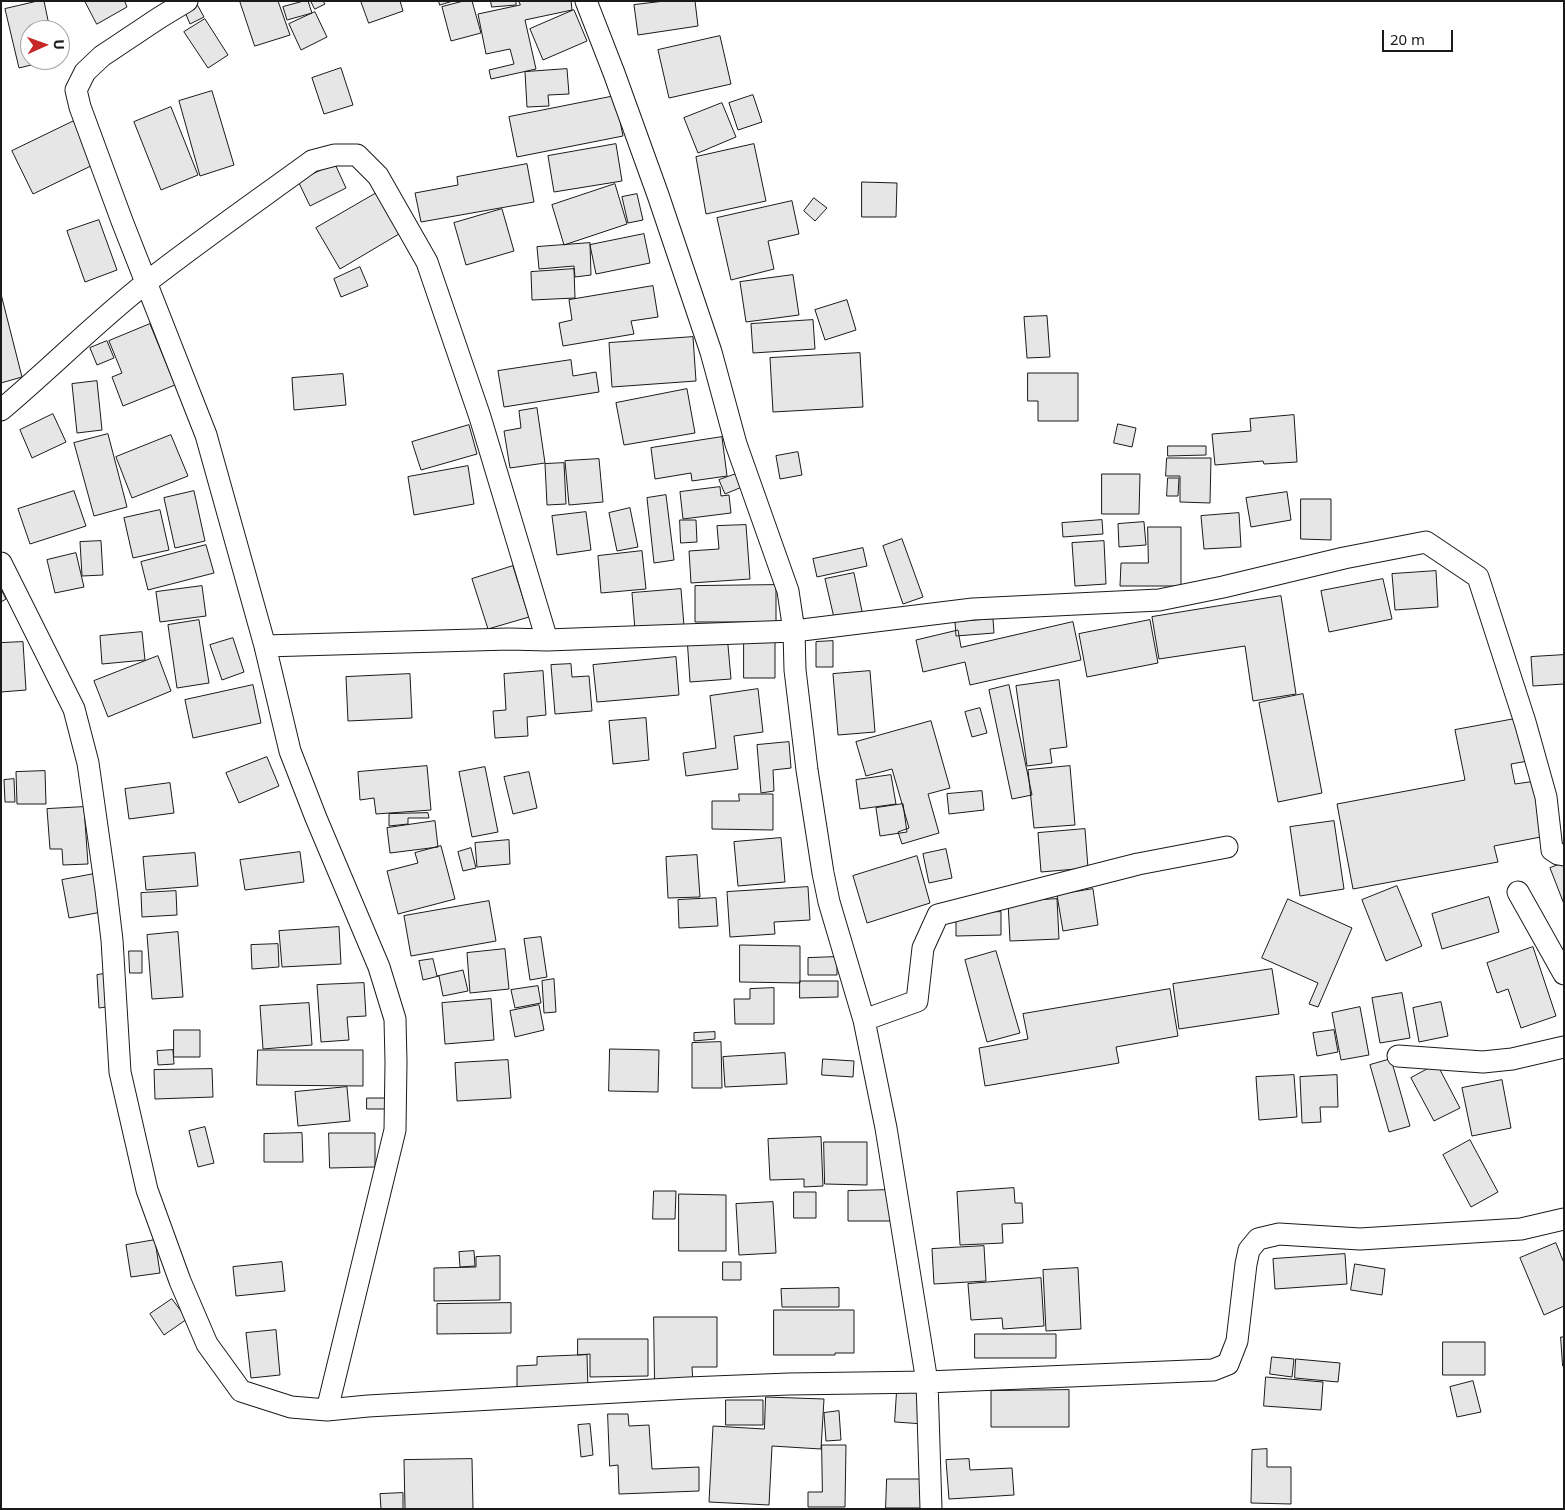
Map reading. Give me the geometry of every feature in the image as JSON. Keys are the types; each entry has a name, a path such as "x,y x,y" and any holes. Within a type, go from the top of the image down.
{"street":[{"path":"188,1 102,56 86,72 76,90 80,108 122,221 206,435 265,646 290,751 379,967 395,1019 395,1130 327,1410"},
{"path":"586,1 658,194 711,352 736,444 788,591 794,631 796,679 807,770 823,873 829,902 864,1020 888,1138 927,1382 930,1509"},
{"path":"1,410 146,282 312,161 335,155 357,155 378,176 427,262 480,417 547,640"},
{"path":"265,646 508,639 547,640 794,631 973,609 1159,600 1344,558 1426,542 1478,577 1525,722 1546,797 1552,850 1564,855"},
{"path":"1,563 74,710 88,763 112,940 120,1072 147,1190 180,1281 207,1344 240,1391 291,1407 327,1410 688,1388 927,1382 1213,1370 1228,1364 1237,1341 1246,1264 1249,1250 1258,1239 1279,1234 1360,1239 1521,1229 1564,1219"},
{"path":"864,1020 917,1001 923,948 938,915 1138,864 1228,847"},
{"path":"1518,892 1564,974"},
{"path":"1398,1056 1483,1062 1512,1059 1564,1047"}],"building":[{"path":"44,1 48,20 20,20 19,68 5,9"},
{"path":"85,1 126,1 127,7 97,24"},
{"path":"240,1 278,1 290,35 255,46"},
{"path":"308,1 312,13 287,20 283,7"},
{"path":"311,1 323,1 325,4 315,9"},
{"path":"361,1 400,1 403,11 369,23"},
{"path":"439,1 453,1 440,5"},
{"path":"464,1 472,1 481,33 451,41 442,7"},
{"path":"491,1 516,1 516,5 492,7"},
{"path":"519,1 571,1 572,10 525,20 536,69 491,79 489,70 514,64 510,49 486,54 478,14 520,5"},
{"path":"665,1 695,1 698,26 638,35 634,5"},
{"path":"198,6 204,17 190,24 185,12"},
{"path":"574,10 587,41 543,60 530,29"},
{"path":"315,12 327,37 301,50 289,24"},
{"path":"205,19 228,55 208,68 184,32"},
{"path":"720,36 731,84 669,98 658,50"},
{"path":"341,68 353,105 324,114 312,78"},
{"path":"567,69 569,94 548,95 549,106 527,107 525,72"},
{"path":"212,91 234,165 200,176 179,101"},
{"path":"753,95 762,122 738,130 729,103"},
{"path":"615,96 623,136 517,157 509,117"},
{"path":"722,103 736,137 698,153 684,118"},
{"path":"171,107 198,175 161,190 134,122"},
{"path":"74,121 95,164 33,194 12,151"},
{"path":"616,144 622,181 554,192 548,156"},
{"path":"754,144 766,201 706,214 696,157"},
{"path":"335,164 346,188 310,206 298,181"},
{"path":"527,164 534,202 421,222 415,193 458,185 457,177"},
{"path":"862,182 897,183 896,217 862,217"},
{"path":"615,184 627,224 564,245 552,205"},
{"path":"380,191 404,231 340,269 316,228"},
{"path":"637,194 643,220 628,223 622,197"},
{"path":"814,198 827,208 815,221 804,211"},
{"path":"792,201 799,234 768,241 774,269 731,280 717,218"},
{"path":"502,209 514,251 466,265 454,223"},
{"path":"99,220 117,270 85,282 67,231"},
{"path":"644,234 650,263 596,274 590,245"},
{"path":"590,243 591,275 575,277 574,266 539,269 537,247"},
{"path":"360,267 368,286 341,297 334,279"},
{"path":"574,269 575,298 532,300 531,272"},
{"path":"793,275 799,315 746,322 740,282"},
{"path":"653,286 658,317 631,321 634,334 563,346 559,323 572,320 569,300"},
{"path":"1,294 22,377 1,383"},
{"path":"847,300 856,330 825,340 815,310"},
{"path":"1047,316 1050,357 1027,358 1024,317"},
{"path":"813,320 815,349 753,353 751,324"},
{"path":"150,324 175,385 123,406 112,377 122,373 109,341"},
{"path":"693,337 696,381 612,387 609,343"},
{"path":"107,341 114,358 97,365 90,348"},
{"path":"860,353 863,407 773,412 770,358"},
{"path":"571,360 573,376 596,372 599,392 504,407 498,371"},
{"path":"1028,373 1078,373 1078,421 1038,421 1038,401 1028,401"},
{"path":"343,374 346,405 294,410 292,378"},
{"path":"97,381 102,430 77,433 72,384"},
{"path":"687,389 695,433 624,445 616,403"},
{"path":"537,408 545,463 510,468 504,431 521,428 519,411"},
{"path":"53,414 66,442 32,458 20,430"},
{"path":"1294,415 1297,462 1264,464 1263,461 1215,465 1212,434 1251,431 1250,419"},
{"path":"1118,424 1136,428 1132,447 1114,443"},
{"path":"469,425 477,454 421,470 412,442"},
{"path":"108,434 127,507 94,516 74,443"},
{"path":"171,435 188,476 132,498 116,457"},
{"path":"722,437 727,476 692,481 691,473 655,479 651,448"},
{"path":"1168,446 1206,446 1206,455 1168,456"},
{"path":"798,452 802,475 780,479 776,456"},
{"path":"1167,458 1211,458 1210,503 1180,502 1180,476 1166,476"},
{"path":"599,459 603,502 569,505 565,461"},
{"path":"564,463 566,504 547,505 545,464"},
{"path":"468,466 474,504 414,515 408,477"},
{"path":"736,474 742,487 725,494 719,480"},
{"path":"1102,474 1140,474 1139,514 1102,514"},
{"path":"1168,478 1179,478 1178,496 1167,496"},
{"path":"720,487 721,496 729,495 731,513 683,519 680,492"},
{"path":"74,491 86,526 30,544 18,509"},
{"path":"194,491 205,541 175,548 164,498"},
{"path":"1287,492 1291,520 1251,527 1246,498"},
{"path":"666,495 674,560 654,563 647,498"},
{"path":"1301,499 1331,499 1331,540 1301,539"},
{"path":"630,508 638,547 617,551 609,513"},
{"path":"160,510 169,550 133,558 124,518"},
{"path":"586,512 591,550 557,555 552,516"},
{"path":"1239,513 1241,547 1204,549 1201,516"},
{"path":"680,520 696,520 697,542 681,543"},
{"path":"1102,520 1103,534 1063,537 1062,523"},
{"path":"1144,522 1146,545 1119,547 1118,524"},
{"path":"746,525 750,579 691,583 689,551 719,549 717,526"},
{"path":"1148,527 1181,527 1181,586 1120,586 1121,563 1148,563"},
{"path":"902,539 923,597 903,604 883,546"},
{"path":"101,541 103,575 82,576 80,542"},
{"path":"1104,541 1106,584 1075,586 1072,543"},
{"path":"206,545 214,573 148,590 141,562"},
{"path":"863,548 867,566 817,577 813,559"},
{"path":"642,551 646,589 601,593 598,556"},
{"path":"76,553 84,587 55,593 47,560"},
{"path":"513,566 529,617 488,629 472,579"},
{"path":"1436,571 1438,607 1395,610 1392,574"},
{"path":"854,573 863,616 835,622 825,579"},
{"path":"1383,579 1392,619 1329,632 1321,591"},
{"path":"776,585 776,622 695,622 695,586"},
{"path":"202,586 206,616 160,622 156,592"},
{"path":"1,589 6,599 1,602"},
{"path":"681,589 684,626 635,630 632,593"},
{"path":"1281,596 1296,694 1253,701 1245,646 1159,659 1152,617"},
{"path":"993,619 994,633 956,636 955,622"},
{"path":"199,620 209,683 177,688 168,625"},
{"path":"1150,620 1158,663 1087,677 1079,634"},
{"path":"1073,622 1081,660 970,685 965,662 923,672 916,640 958,630 961,647"},
{"path":"142,632 145,660 102,664 100,636"},
{"path":"727,634 731,679 690,682 687,637"},
{"path":"233,638 244,672 222,680 210,645"},
{"path":"744,638 775,638 775,678 744,678"},
{"path":"833,641 833,667 816,667 816,642"},
{"path":"23,642 26,690 1,692 1,643"},
{"path":"1564,655 1564,684 1533,686 1531,657"},
{"path":"158,656 171,691 108,717 94,681"},
{"path":"676,657 679,695 597,702 593,665"},
{"path":"571,664 572,677 589,676 592,711 555,714 551,665"},
{"path":"543,671 546,715 527,717 528,736 495,738 493,711 506,710 504,674"},
{"path":"870,671 875,732 838,735 833,674"},
{"path":"410,674 412,718 348,721 346,677"},
{"path":"1059,680 1067,747 1050,749 1052,763 1027,766 1016,686"},
{"path":"253,685 261,723 193,738 185,700"},
{"path":"1009,685 1032,795 1012,799 989,690"},
{"path":"758,689 763,732 734,736 738,769 686,776 683,753 716,748 710,696"},
{"path":"1303,694 1322,793 1278,802 1259,703"},
{"path":"980,708 987,733 972,737 965,712"},
{"path":"646,718 649,760 613,764 609,721"},
{"path":"1520,718 1528,761 1511,764 1515,784 1536,781 1546,836 1494,846 1498,862 1353,889 1337,804 1465,780 1455,730"},
{"path":"931,721 950,788 928,794 939,833 902,844 898,832 909,828 892,769 866,776 856,742"},
{"path":"789,742 791,768 773,770 774,791 761,793 757,745"},
{"path":"267,757 279,786 239,803 226,773"},
{"path":"427,766 431,810 376,814 374,798 360,800 358,772"},
{"path":"1070,766 1075,825 1034,828 1028,770"},
{"path":"485,767 498,832 472,837 459,772"},
{"path":"45,771 46,804 17,804 16,772"},
{"path":"529,772 537,808 513,814 504,777"},
{"path":"891,775 896,804 860,809 856,780"},
{"path":"14,779 15,802 5,802 4,780"},
{"path":"170,783 174,813 129,819 125,789"},
{"path":"982,791 984,810 949,814 947,794"},
{"path":"739,794 773,794 773,830 712,829 712,801 739,801"},
{"path":"903,804 907,832 880,836 876,808"},
{"path":"84,807 88,864 63,865 62,849 50,849 47,809"},
{"path":"428,813 429,818 408,818 408,824 389,826 389,814"},
{"path":"435,821 438,847 390,853 387,828"},
{"path":"1334,821 1344,889 1300,896 1290,827"},
{"path":"1085,829 1088,868 1041,872 1038,833"},
{"path":"781,838 785,882 738,886 734,842"},
{"path":"509,840 510,864 477,867 475,843"},
{"path":"441,846 455,899 398,914 387,871 418,863 415,853"},
{"path":"471,848 476,868 463,871 458,852"},
{"path":"946,849 952,878 929,883 923,854"},
{"path":"300,852 304,882 245,890 240,860"},
{"path":"195,853 198,886 146,890 143,857"},
{"path":"697,855 700,897 668,898 666,857"},
{"path":"917,856 930,903 867,923 853,876"},
{"path":"1564,863 1564,904 1550,868"},
{"path":"94,874 102,912 69,918 62,880"},
{"path":"1397,886 1422,946 1386,961 1362,900"},
{"path":"808,887 810,920 774,922 775,934 730,937 727,892"},
{"path":"1093,889 1098,925 1063,931 1057,895"},
{"path":"176,891 177,915 142,917 141,893"},
{"path":"1489,897 1499,932 1442,949 1432,914"},
{"path":"716,898 718,926 679,928 678,900"},
{"path":"1057,899 1059,939 1010,941 1008,902"},
{"path":"1288,899 1352,928 1318,1007 1309,1004 1318,983 1262,958"},
{"path":"489,901 496,941 411,956 404,916"},
{"path":"1001,912 1001,935 956,936 956,913"},
{"path":"339,927 341,964 282,967 279,931"},
{"path":"178,932 183,997 152,999 147,935"},
{"path":"541,937 547,977 530,980 524,939"},
{"path":"278,944 279,967 252,969 251,945"},
{"path":"740,945 800,946 800,983 740,982"},
{"path":"1533,947 1556,1016 1521,1028 1508,989 1497,993 1487,963"},
{"path":"505,949 509,989 470,993 467,953"},
{"path":"129,951 142,951 142,973 130,973"},
{"path":"996,951 1020,1033 987,1042 965,960"},
{"path":"837,957 837,975 808,975 808,958"},
{"path":"433,959 437,976 463,970 468,991 443,996 439,976 423,980 419,961"},
{"path":"1272,969 1279,1014 1179,1029 1173,984"},
{"path":"111,973 114,1006 99,1008 97,975"},
{"path":"554,979 556,1012 544,1013 542,981"},
{"path":"800,981 838,981 838,997 800,998"},
{"path":"364,983 366,1016 347,1017 349,1040 321,1042 317,985"},
{"path":"538,986 541,1003 515,1008 511,990"},
{"path":"774,988 774,1024 735,1024 734,999 750,999 750,989"},
{"path":"1170,989 1178,1036 1116,1047 1119,1063 985,1086 979,1048 1028,1039 1023,1014"},
{"path":"1402,993 1410,1038 1380,1043 1372,998"},
{"path":"491,999 494,1040 445,1044 442,1003"},
{"path":"1441,1002 1448,1036 1419,1042 1413,1008"},
{"path":"309,1003 312,1045 263,1049 260,1006"},
{"path":"539,1005 544,1030 515,1037 510,1011"},
{"path":"1360,1007 1369,1055 1341,1060 1332,1013"},
{"path":"174,1030 200,1030 200,1057 174,1057"},
{"path":"1334,1030 1338,1052 1317,1056 1313,1033"},
{"path":"715,1032 715,1039 694,1041 694,1033"},
{"path":"721,1042 722,1088 692,1088 692,1043"},
{"path":"610,1049 659,1050 658,1092 609,1091"},
{"path":"173,1050 174,1064 158,1065 157,1051"},
{"path":"258,1050 363,1050 363,1086 257,1085"},
{"path":"785,1053 787,1084 725,1087 723,1057"},
{"path":"823,1059 854,1061 853,1077 822,1075"},
{"path":"1391,1059 1410,1126 1389,1132 1370,1065"},
{"path":"508,1060 511,1098 457,1101 455,1063"},
{"path":"1437,1064 1460,1108 1434,1121 1411,1078"},
{"path":"212,1069 213,1097 155,1099 154,1070"},
{"path":"1294,1075 1297,1117 1259,1120 1256,1077"},
{"path":"1337,1075 1338,1107 1320,1107 1321,1122 1302,1123 1300,1077"},
{"path":"1502,1080 1511,1128 1472,1136 1462,1088"},
{"path":"347,1087 350,1121 298,1126 295,1092"},
{"path":"367,1098 389,1098 389,1109 367,1109"},
{"path":"205,1127 214,1163 198,1167 189,1131"},
{"path":"302,1133 303,1162 264,1162 264,1134"},
{"path":"329,1133 375,1133 375,1167 330,1168"},
{"path":"821,1137 823,1186 804,1187 804,1179 770,1180 768,1139"},
{"path":"1470,1140 1498,1192 1471,1207 1443,1155"},
{"path":"824,1142 867,1142 867,1185 825,1184"},
{"path":"1014,1188 1015,1203 1022,1203 1023,1223 1002,1224 1003,1243 960,1245 957,1192"},
{"path":"890,1190 890,1221 848,1221 848,1191"},
{"path":"654,1191 676,1191 675,1219 653,1219"},
{"path":"794,1192 816,1192 816,1218 794,1218"},
{"path":"679,1194 726,1195 726,1251 679,1251"},
{"path":"773,1202 776,1253 739,1255 736,1204"},
{"path":"155,1240 160,1273 131,1277 126,1245"},
{"path":"1556,1243 1564,1263 1564,1306 1544,1315 1520,1258"},
{"path":"984,1246 986,1281 934,1284 932,1249"},
{"path":"474,1251 475,1266 460,1267 459,1252"},
{"path":"1345,1254 1347,1284 1275,1289 1273,1259"},
{"path":"500,1256 500,1300 434,1301 434,1268 476,1267 476,1257"},
{"path":"282,1262 285,1291 236,1296 233,1267"},
{"path":"723,1262 741,1262 741,1280 723,1280"},
{"path":"1355,1264 1385,1269 1382,1295 1351,1290"},
{"path":"1078,1268 1081,1329 1046,1331 1043,1270"},
{"path":"1041,1278 1044,1326 1003,1329 1002,1318 971,1320 968,1284"},
{"path":"839,1288 839,1307 782,1307 781,1289"},
{"path":"172,1299 187,1319 164,1335 150,1314"},
{"path":"511,1303 511,1333 437,1334 437,1304"},
{"path":"774,1310 854,1310 854,1353 835,1353 835,1355 774,1355"},
{"path":"654,1317 717,1317 717,1367 692,1367 693,1384 655,1385"},
{"path":"276,1330 280,1375 251,1378 246,1333"},
{"path":"975,1334 1056,1334 1056,1358 975,1358"},
{"path":"1561,1337 1564,1337 1564,1366 1563,1366"},
{"path":"578,1339 648,1339 648,1376 590,1377 590,1354 578,1355"},
{"path":"1443,1342 1485,1342 1485,1375 1443,1375"},
{"path":"587,1355 588,1391 517,1393 517,1366 537,1365 537,1357"},
{"path":"1272,1357 1294,1359 1292,1377 1270,1374"},
{"path":"1296,1359 1340,1363 1338,1382 1295,1378"},
{"path":"1266,1377 1323,1382 1321,1410 1264,1406"},
{"path":"1473,1381 1481,1412 1457,1417 1450,1387"},
{"path":"1069,1390 1069,1427 991,1427 991,1391"},
{"path":"897,1391 926,1393 924,1424 895,1422"},
{"path":"766,1397 824,1399 821,1449 772,1446 769,1505 709,1502 713,1426 764,1429"},
{"path":"726,1400 763,1400 763,1425 726,1425"},
{"path":"839,1411 841,1440 826,1441 824,1413"},
{"path":"608,1414 628,1414 629,1426 649,1425 652,1469 699,1467 699,1491 619,1494 618,1465 610,1466"},
{"path":"590,1424 593,1455 581,1457 578,1425"},
{"path":"822,1445 846,1445 845,1507 808,1507 808,1492 822,1492"},
{"path":"1267,1449 1267,1467 1291,1467 1291,1504 1251,1503 1252,1450"},
{"path":"472,1459 473,1509 405,1509 404,1460"},
{"path":"969,1459 970,1470 1012,1468 1014,1495 949,1499 946,1460"},
{"path":"887,1479 925,1479 925,1508 886,1508"},
{"path":"403,1493 403,1509 381,1509 380,1494"}]}
